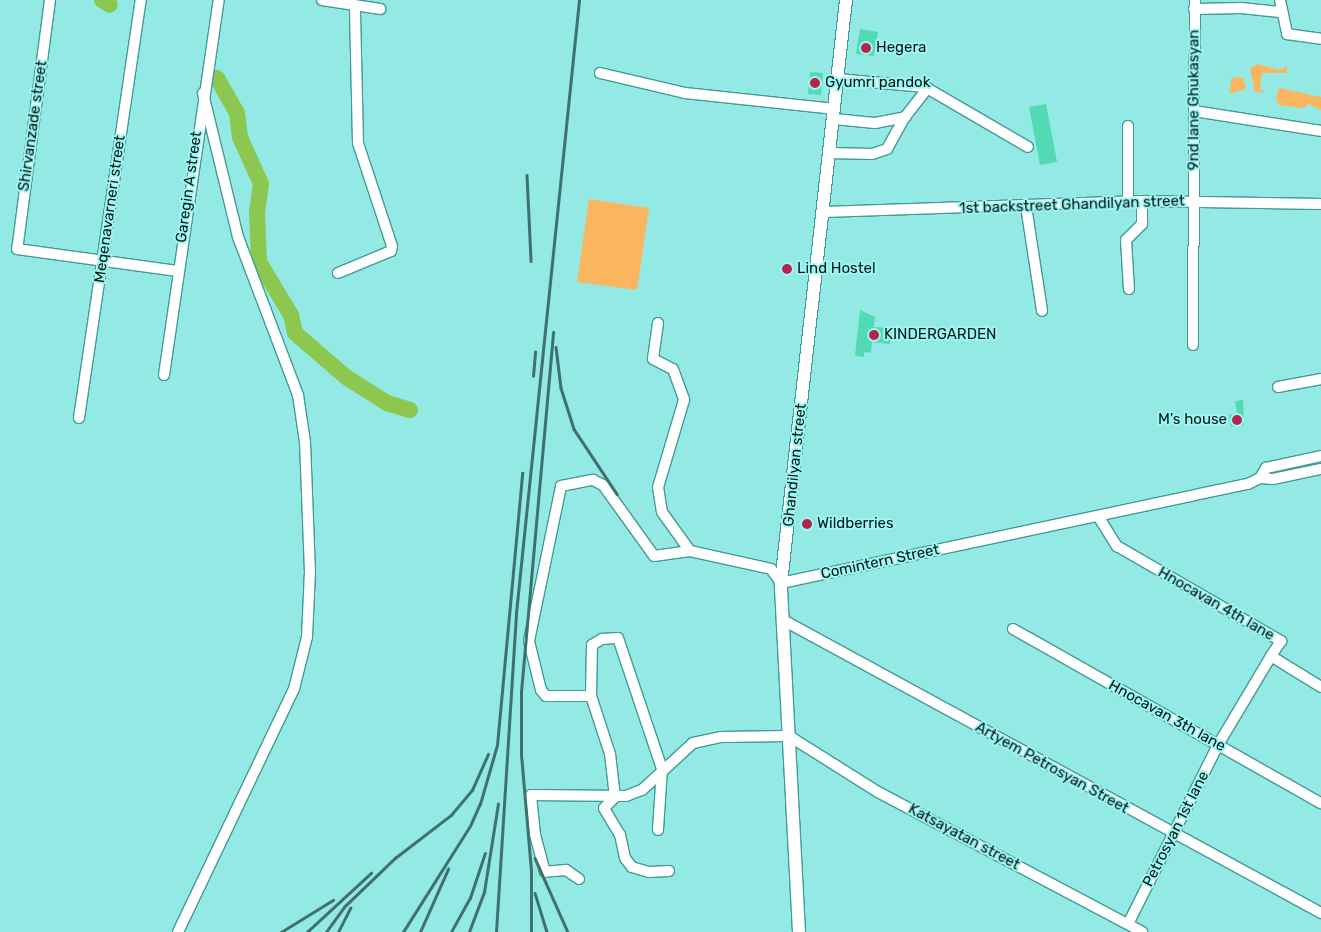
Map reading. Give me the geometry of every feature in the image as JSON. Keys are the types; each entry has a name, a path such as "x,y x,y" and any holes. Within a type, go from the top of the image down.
{"main road":[{"name":"Ghandilyan street","path":"799,932 782,583 846,0"}],"street":[{"name":"Shirvanzade street","path":"50,0 16,246 19,252 103,261"},
{"name":"Meqenavarneri street","path":"79,418 141,0"},
{"name":"Garegin A street","path":"164,376 203,93 219,0"},
{"path":"322,0 380,9"},
{"path":"1280,0 1280,12 1287,34 1321,38"},
{"path":"1194,5 1280,12"},
{"name":"9nd lane Ghukasyan","path":"1193,345 1194,5"},
{"path":"338,273 391,250 392,246 358,143 355,6"},
{"path":"600,73 685,93 834,114 876,123 906,117"},
{"path":"838,79 928,88 1028,147"},
{"path":"830,153 872,154 887,149 906,117 928,88"},
{"path":"178,932 294,689 307,637 310,572 305,442 298,395 238,237 203,93"},
{"path":"1194,111 1321,131"},
{"path":"1128,126 1128,202"},
{"path":"1129,289 1126,240 1142,224 1142,201"},
{"name":"1st backstreet Ghandilyan street","path":"824,212 1142,201 1321,204"},
{"path":"1026,206 1042,311"},
{"path":"103,261 177,271"},
{"path":"658,323 653,359 673,369 684,400 658,487 662,512 690,551"},
{"path":"1278,387 1321,379"},
{"name":"Comintern Street","path":"782,583 1248,484 1260,478 1266,468 1321,456"},
{"path":"1260,478 1274,479 1321,469"},
{"path":"591,696 546,696 541,690 529,641 561,486 593,480 604,485 654,556 690,551 771,569 782,583"},
{"name":"Hnocavan 4th lane","path":"1098,516 1117,546 1280,641 1271,656 1321,687"},
{"name":"Artyem Petrosyan Street","path":"783,620 1174,835 1321,913"},
{"name":"Hnocavan 3th lane","path":"1013,630 1321,803"},
{"path":"615,797 607,736 596,718 591,696 592,645 602,639 618,638 662,769 658,830"},
{"name":"Petrosyan 1st lane","path":"1128,924 1218,746 1271,656"},
{"path":"579,879 566,870 545,872 535,836 531,795 615,797 642,790 692,742 721,737 788,736"},
{"name":"Katsayatan street","path":"788,736 878,792 1142,932"},
{"path":"615,797 604,808 620,835 625,858 632,867 669,871"}],"shaded area":[{"path":"1257,64 1279,70 1287,66 1286,73 1262,73 1260,89 1265,92 1255,92 1250,69"},
{"path":"1243,77 1246,89 1230,94 1231,78"},
{"path":"1279,88 1321,97 1321,110 1309,104 1303,108 1279,105 1276,99"},
{"path":"589,199 649,208 637,290 577,282"}],"building":[{"name":"Hegera","path":"860,29 878,32 874,56 856,54"},
{"name":"Gyumri pandok","path":"810,72 823,73 821,95 808,94"},
{"path":"1046,104 1057,162 1040,165 1029,107"},
{"name":"KINDERGARDEN","path":"860,310 875,317 874,327 892,328 890,344 872,342 871,353 864,352 864,357 855,356"},
{"name":"M's house","path":"1243,400 1244,425 1231,427 1229,415 1237,414 1235,401"}],"waterway":[{"path":"102,0 110,5"},
{"path":"217,78 237,113 240,137 261,184 257,212 259,262 291,315 295,333 346,377 387,403 410,410"}],"railway":[{"path":"496,932 516,613 579,0"},
{"path":"527,175 531,261"},
{"path":"531,932 531,871 521,755 521,692 553,332"},
{"path":"556,347 561,388 574,429 617,494"},
{"path":"533,376 535,352"},
{"path":"403,932 470,826 480,804 497,745 522,473"},
{"path":"326,932 344,907 395,858 451,815 472,790 488,754"},
{"path":"469,932 484,892 498,804"},
{"path":"451,932 470,898 485,853"},
{"path":"535,858 568,932"},
{"path":"420,932 448,869"},
{"path":"307,932 371,873"},
{"path":"535,893 547,932"},
{"path":"281,932 333,900"},
{"path":"338,932 350,908"}],"place":[{"name":"Hegera","path":"866,48"},
{"name":"Gyumri pandok","path":"815,83"},
{"name":"Lind Hostel","path":"787,269"},
{"name":"KINDERGARDEN","path":"874,335"},
{"name":"M's house","path":"1237,420"},
{"name":"Wildberries","path":"807,524"}]}
